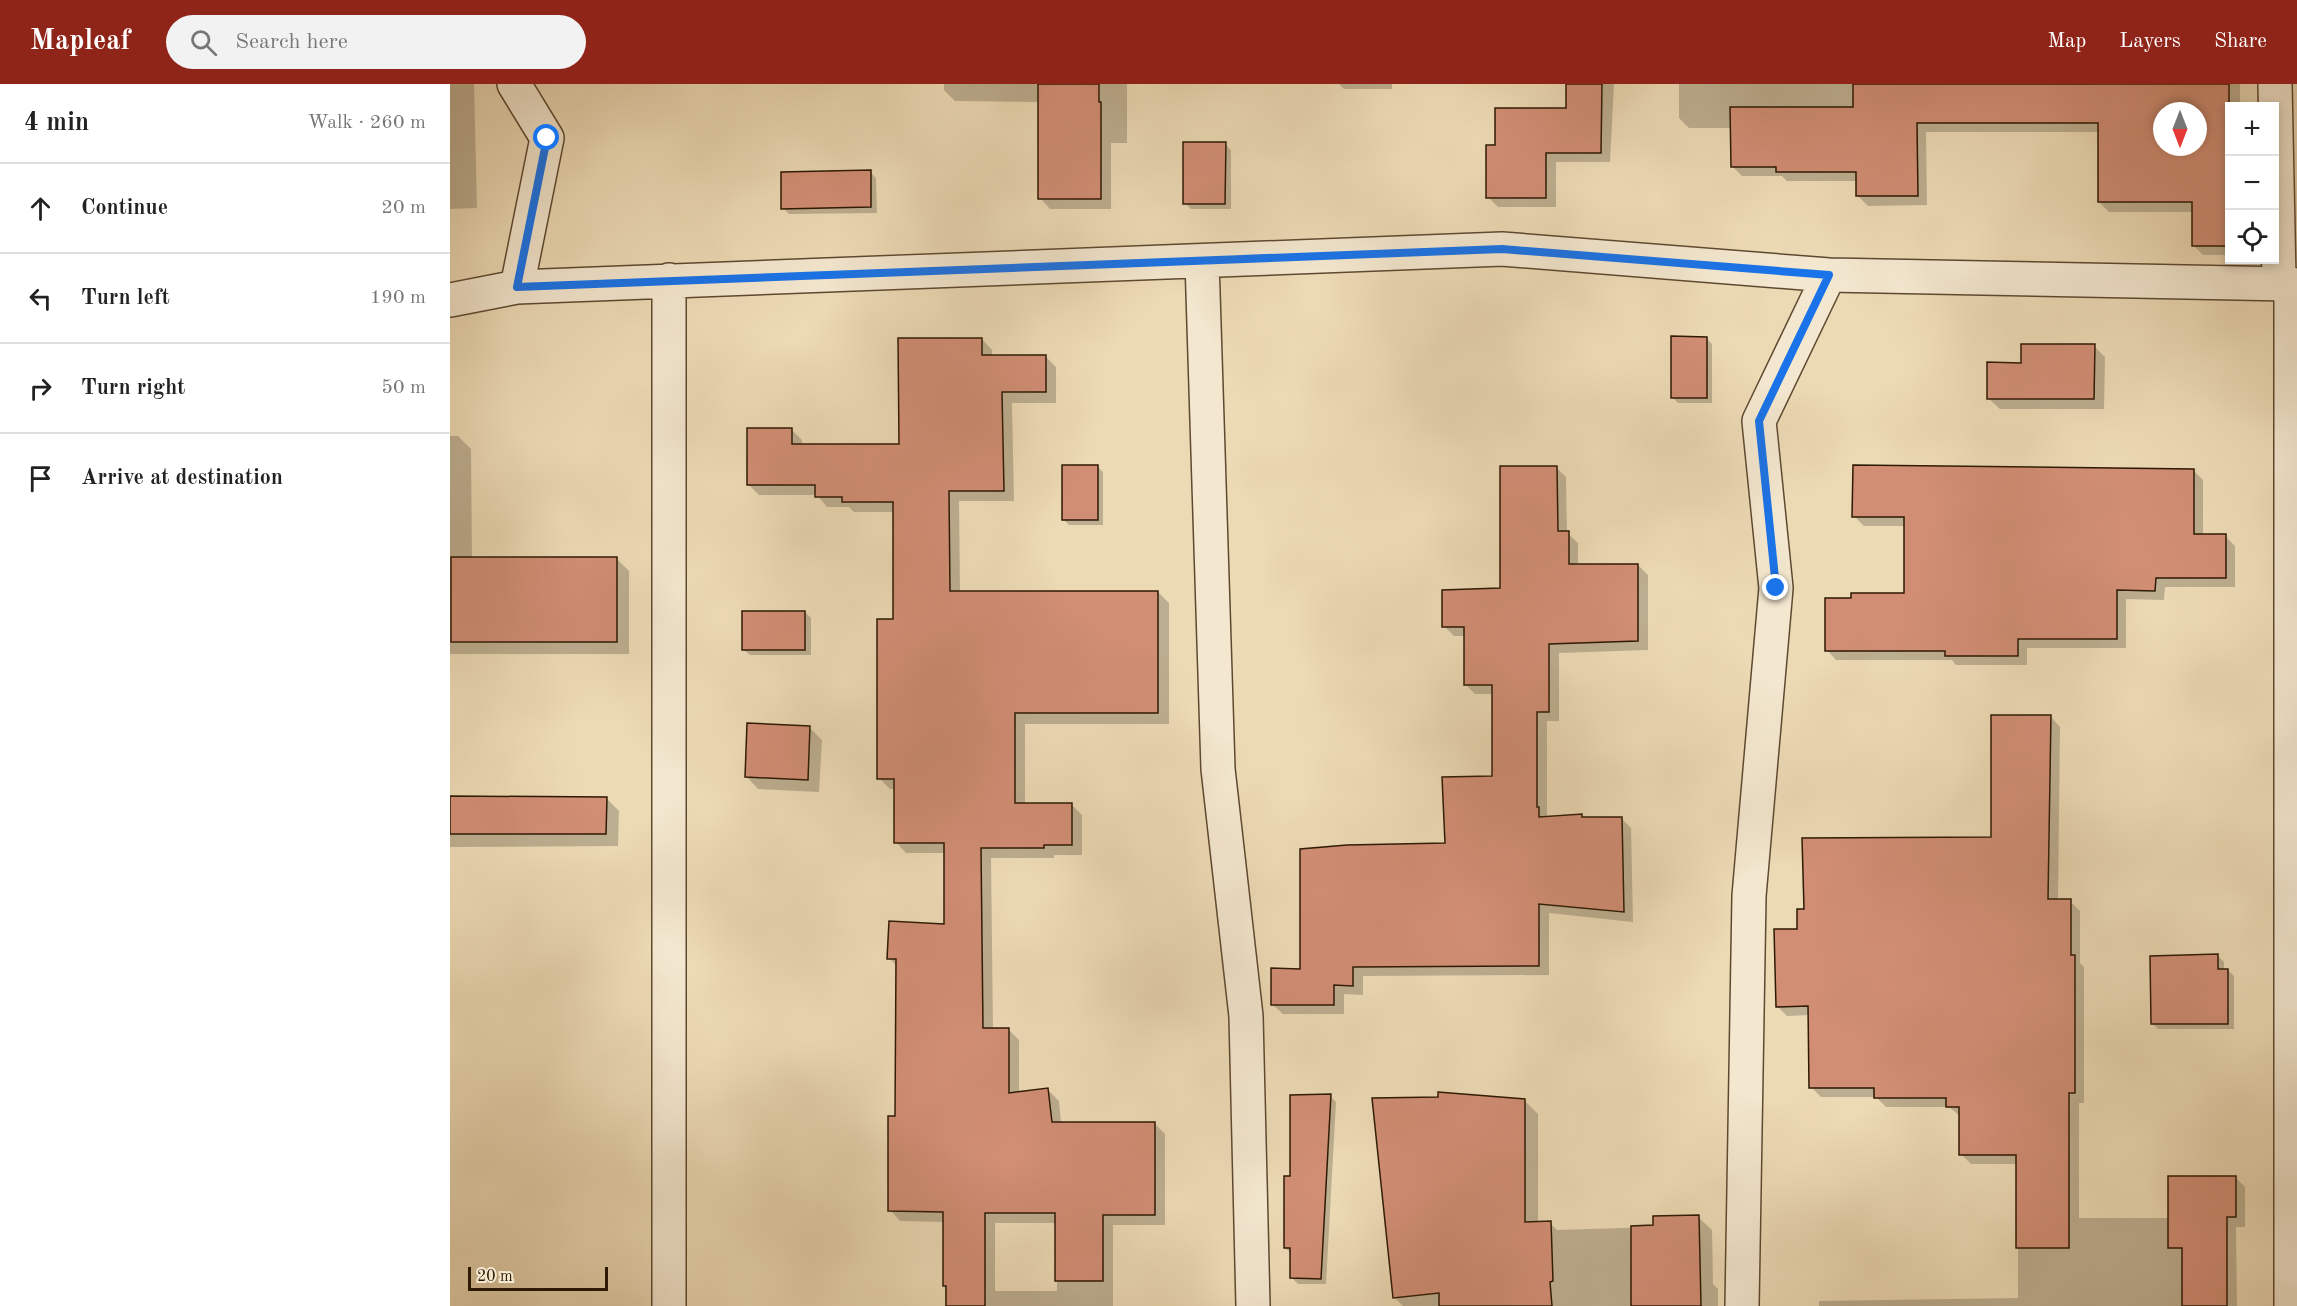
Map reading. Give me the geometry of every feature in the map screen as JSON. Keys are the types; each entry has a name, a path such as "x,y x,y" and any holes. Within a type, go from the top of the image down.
{"street":[{"path":"514,84 547,138 517,287"},
{"path":"2275,84 2289,280 2291,1306"},
{"path":"450,300 517,287 1502,249 1829,275 2289,280"},
{"path":"1202,261 1218,769 1246,1016 1253,1306"},
{"path":"1742,1306 1749,896 1776,588 1759,421 1829,275"},
{"path":"669,280 669,1306"}],"building":[{"path":"1038,84 1099,84 1101,199 1038,199"},
{"path":"1566,84 1602,84 1601,153 1546,153 1546,198 1486,198 1486,145 1495,145 1495,108 1566,108"},
{"path":"1853,84 2229,84 2229,102 2225,102 2225,246 2192,246 2192,202 2098,202 2098,123 1917,123 1918,196 1856,196 1856,172 1776,172 1776,167 1731,167 1730,107 1853,107"},
{"path":"1183,142 1226,142 1225,204 1183,204"},
{"path":"871,170 871,207 781,209 781,172"},
{"path":"1671,336 1707,337 1707,398 1671,398"},
{"path":"898,338 982,338 982,355 1046,355 1046,392 1002,392 1004,491 949,491 950,591 1158,591 1158,713 1015,713 1015,803 1072,803 1072,845 1044,845 1044,848 981,848 983,1028 1009,1028 1009,1093 1048,1088 1052,1122 1155,1122 1155,1215 1103,1215 1103,1281 1055,1281 1055,1213 985,1213 985,1306 946,1306 946,1286 943,1286 943,1212 888,1211 888,1116 895,1116 896,959 887,959 889,921 944,924 944,843 894,843 894,779 877,779 877,619 893,619 893,502 842,502 842,497 815,497 815,485 747,485 747,428 792,428 792,444 899,444"},
{"path":"2021,344 2095,344 2094,399 1987,399 1987,362 2021,363"},
{"path":"1062,465 1098,465 1098,520 1062,520"},
{"path":"1853,465 2194,469 2194,534 2226,534 2226,578 2156,578 2155,591 2117,590 2117,639 2018,639 2018,656 1945,656 1945,651 1825,651 1825,598 1851,598 1851,593 1904,593 1904,517 1852,517"},
{"path":"1500,466 1557,466 1558,531 1569,531 1569,564 1638,564 1638,641 1549,644 1549,712 1537,712 1537,807 1539,807 1539,817 1582,814 1582,817 1622,817 1624,912 1539,904 1539,966 1353,967 1353,986 1334,985 1334,1005 1271,1005 1271,968 1300,969 1300,849 1347,845 1445,843 1442,777 1492,776 1492,685 1464,685 1464,627 1442,627 1442,590 1500,588"},
{"path":"451,557 617,557 617,642 451,642"},
{"path":"742,611 805,611 805,650 742,650"},
{"path":"1991,715 2051,715 2048,899 2071,899 2071,955 2075,955 2075,1093 2069,1093 2069,1248 2016,1248 2016,1155 1959,1155 1959,1107 1946,1107 1946,1098 1874,1098 1874,1088 1809,1088 1808,1006 1776,1007 1774,929 1797,929 1797,909 1804,909 1802,838 1991,837"},
{"path":"747,723 810,726 808,780 745,777"},
{"path":"450,796 607,797 606,834 450,834"},
{"path":"2218,954 2218,969 2228,969 2228,1024 2151,1024 2150,956"},
{"path":"1438,1092 1525,1099 1525,1222 1551,1221 1552,1306 1439,1306 1439,1293 1393,1298 1372,1098 1438,1097"},
{"path":"1331,1094 1321,1279 1290,1278 1290,1248 1284,1248 1284,1176 1290,1176 1290,1095"},
{"path":"2168,1176 2236,1176 2236,1217 2227,1217 2227,1306 2182,1306 2182,1248 2168,1248"},
{"path":"1699,1215 1701,1306 1631,1306 1631,1226 1653,1225 1653,1216"}],"route":[{"path":"547,138 517,287 1502,249 1829,275 1759,421 1776,588"}]}
